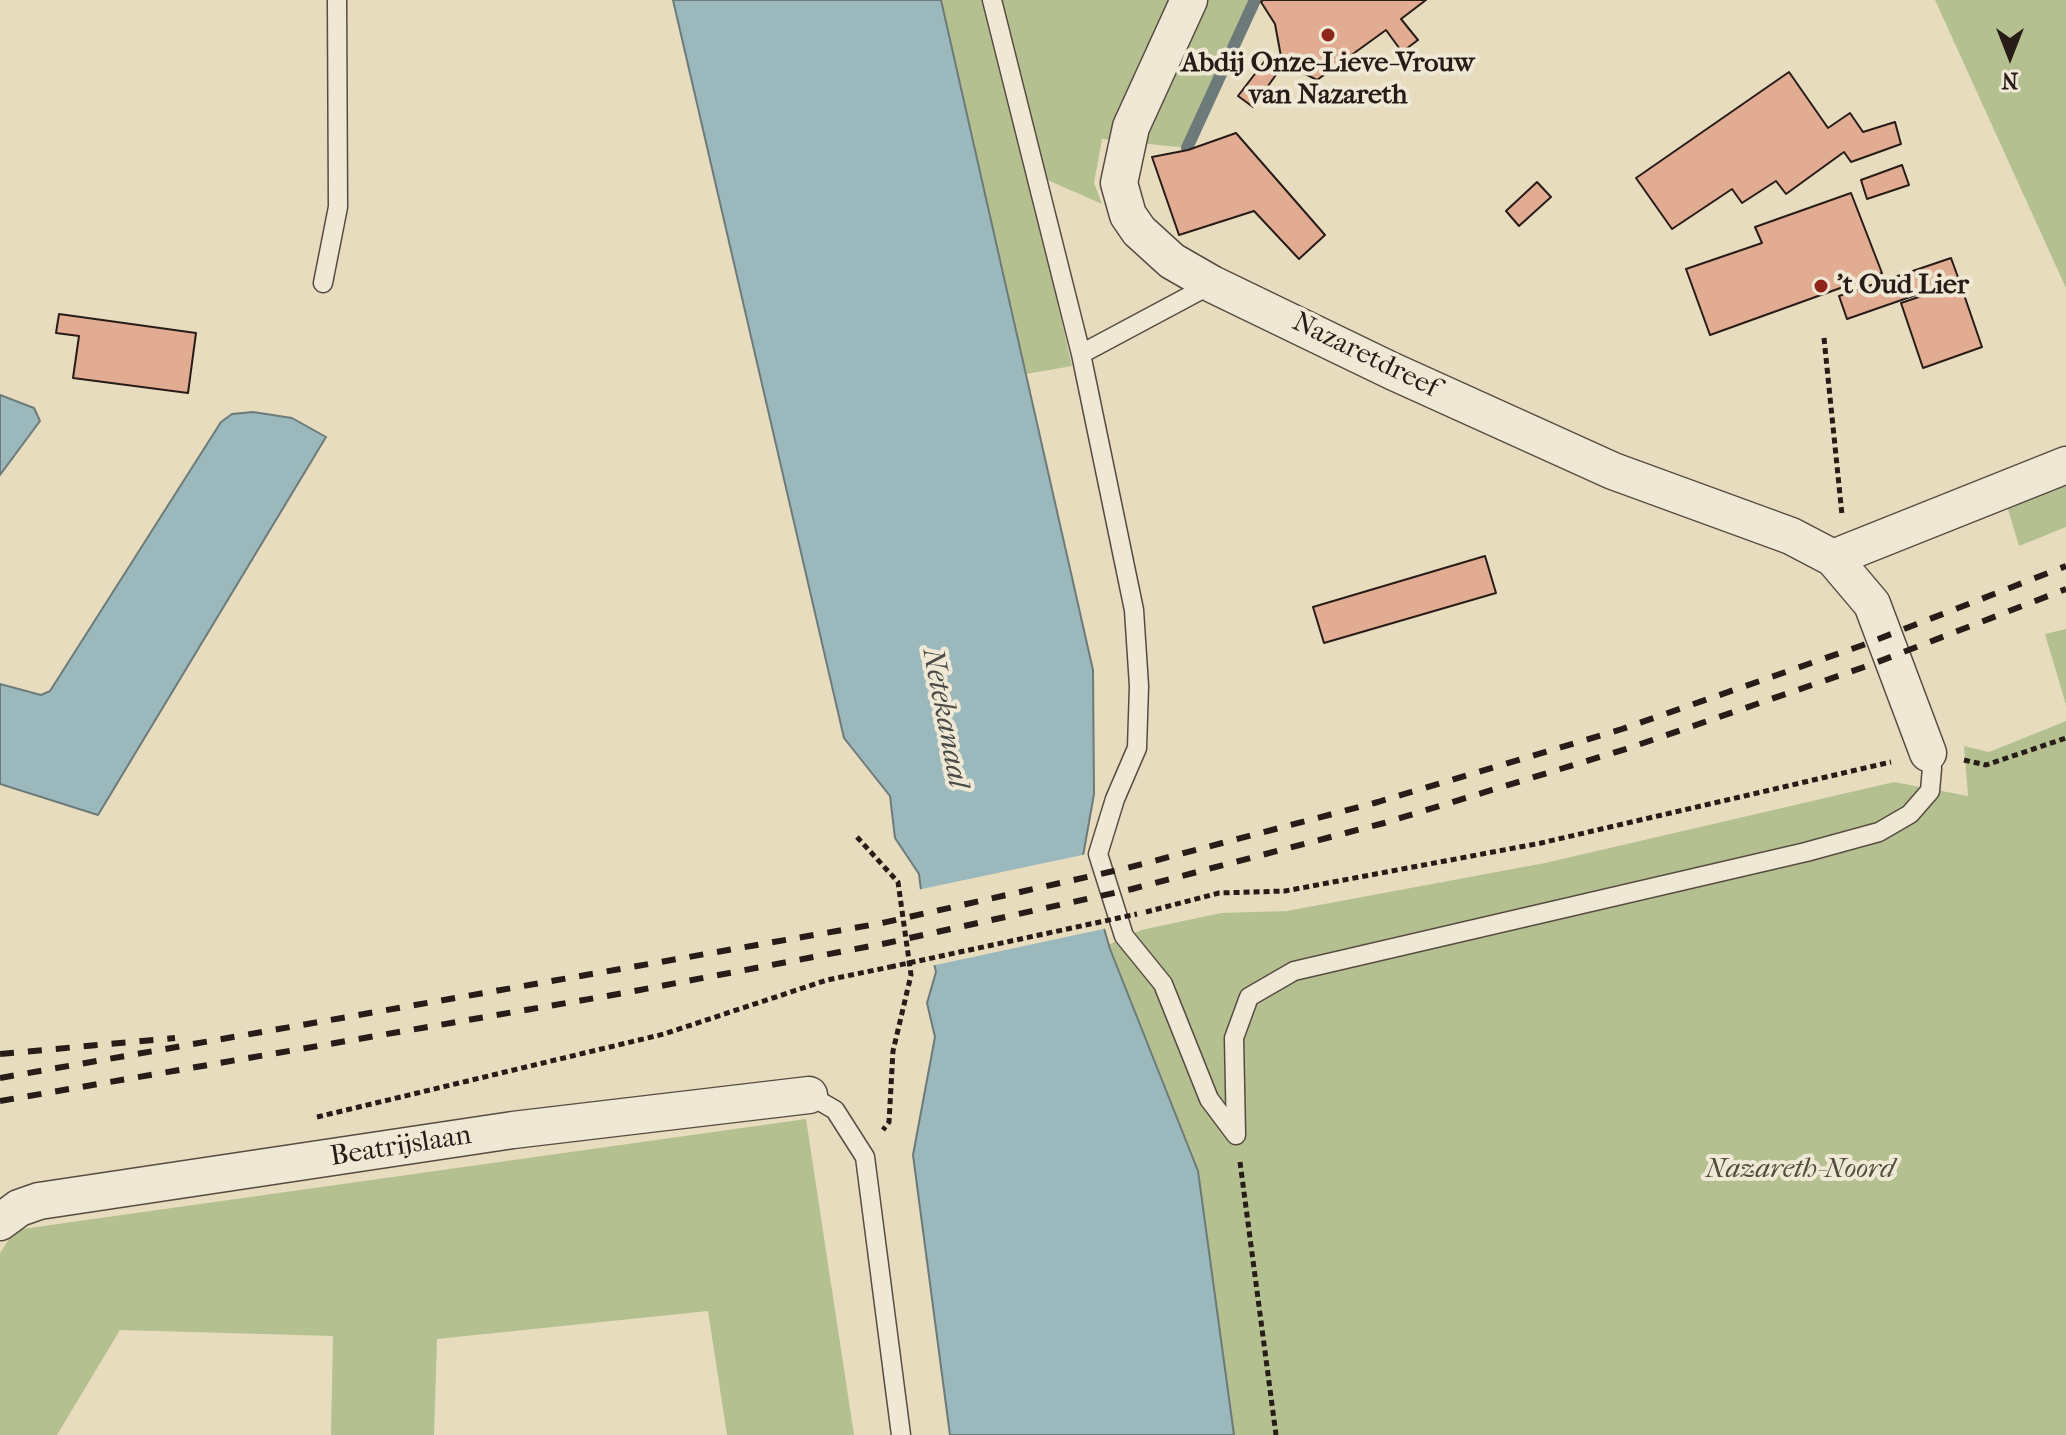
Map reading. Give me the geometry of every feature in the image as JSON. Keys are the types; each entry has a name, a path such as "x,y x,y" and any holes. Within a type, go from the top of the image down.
{"street":[{"name":"Nazaretdreef","path":"1189,0 1131,127 1119,183 1128,215 1139,231 1172,261 1212,284 1392,371 1613,471 1843,554"},
{"path":"1928,753 1872,604 1843,554 2066,465"},
{"name":"Beatrijslaan","path":"0,1222 19,1208 39,1201 513,1130 809,1095"}],"lane":[{"path":"323,283 338,207 337,0"},
{"path":"992,0 1081,354 1134,610 1139,686 1137,748 1115,799 1098,854 1124,936 1163,984 1209,1099 1236,1135"},
{"path":"1081,354 1212,284"},
{"path":"1236,1135 1234,1038 1249,997 1294,971 1806,852 1879,832 1910,814 1930,791 1932,768 1928,753"},
{"path":"809,1095 835,1110 865,1157 901,1435"}],"path":[{"path":"1824,338 1843,554"},
{"path":"314,1118 664,1034 827,980 1137,914 1219,893 1285,891 1541,843 1792,788 1928,753 1986,765 2066,738"},
{"path":"857,837 898,882 911,975 893,1051 889,1122 865,1157"},
{"path":"1236,1135 1276,1435"}],"green space":[{"path":"941,0 1255,0 1187,148 1102,139 1094,183 1102,204 1027,171 1072,366 1026,374"},
{"path":"1935,0 2066,0 2066,288"},
{"path":"2066,483 2066,527 2019,546 2007,506"},
{"path":"2066,629 2066,705 2045,634"},
{"name":"Nazareth-Noord","path":"2066,721 2066,1435 1234,1435 1198,1171 1097,950 1141,930 1221,913 1287,911 1545,863 1894,782 1968,796 1964,746 1989,752"},
{"path":"806,1119 854,1435 727,1435 708,1311 437,1339 434,1435 331,1435 333,1336 120,1330 57,1435 0,1435 0,1253 15,1230"}],"water":[{"name":"Netekanaal","path":"673,0 941,0 1093,670 1094,794 1083,856 1110,949 1198,1171 1234,1435 950,1435 913,1155 935,1037 927,1003 936,972 925,923 919,874 895,838 890,796 844,738"},
{"path":"0,395 34,408 40,421 0,475"},
{"path":"253,412 292,418 326,437 98,815 0,784 0,684 41,695 50,691 221,422 232,414"}],"pier":[{"path":"1087,854 1108,928 931,966 917,890"}],"building":[{"name":"Abdij Onze-Lieve-Vrouw van Nazareth","path":"1426,0 1401,19 1418,40 1402,52 1386,30 1317,80 1282,62 1275,24 1261,2"},
{"path":"1264,62 1278,72 1253,107 1238,96"},
{"path":"1789,72 1828,128 1850,113 1863,132 1895,122 1901,144 1851,162 1844,152 1786,194 1776,181 1742,203 1732,189 1672,229 1636,178"},
{"path":"1236,133 1325,235 1299,259 1254,211 1179,235 1152,157 1188,150"},
{"path":"1902,165 1909,185 1867,199 1861,180"},
{"path":"1537,182 1551,197 1519,226 1506,211"},
{"path":"1851,193 1882,273 1710,335 1686,269 1762,243 1755,227"},
{"path":"1951,258 1959,280 1847,319 1839,296"},
{"path":"1960,283 1982,347 1923,368 1901,303"},
{"path":"59,314 196,333 188,393 73,378 79,336 56,333"},
{"path":"1485,556 1496,593 1324,643 1313,607"}],"waterway":[{"path":"1187,148 1255,0"}],"railway":[{"path":"0,1078 882,923 1127,868 1378,802 1622,729 1863,645 2066,566"},
{"path":"0,1101 624,993 887,943 1132,889 1384,823 1629,748 1870,665 2066,589"},
{"path":"0,1054 175,1038"}],"place":[{"name":"Abdij Onze-Lieve-Vrouw van Nazareth","path":"1328,35"},
{"name":"'t Oud Lier","path":"1821,286"}]}
